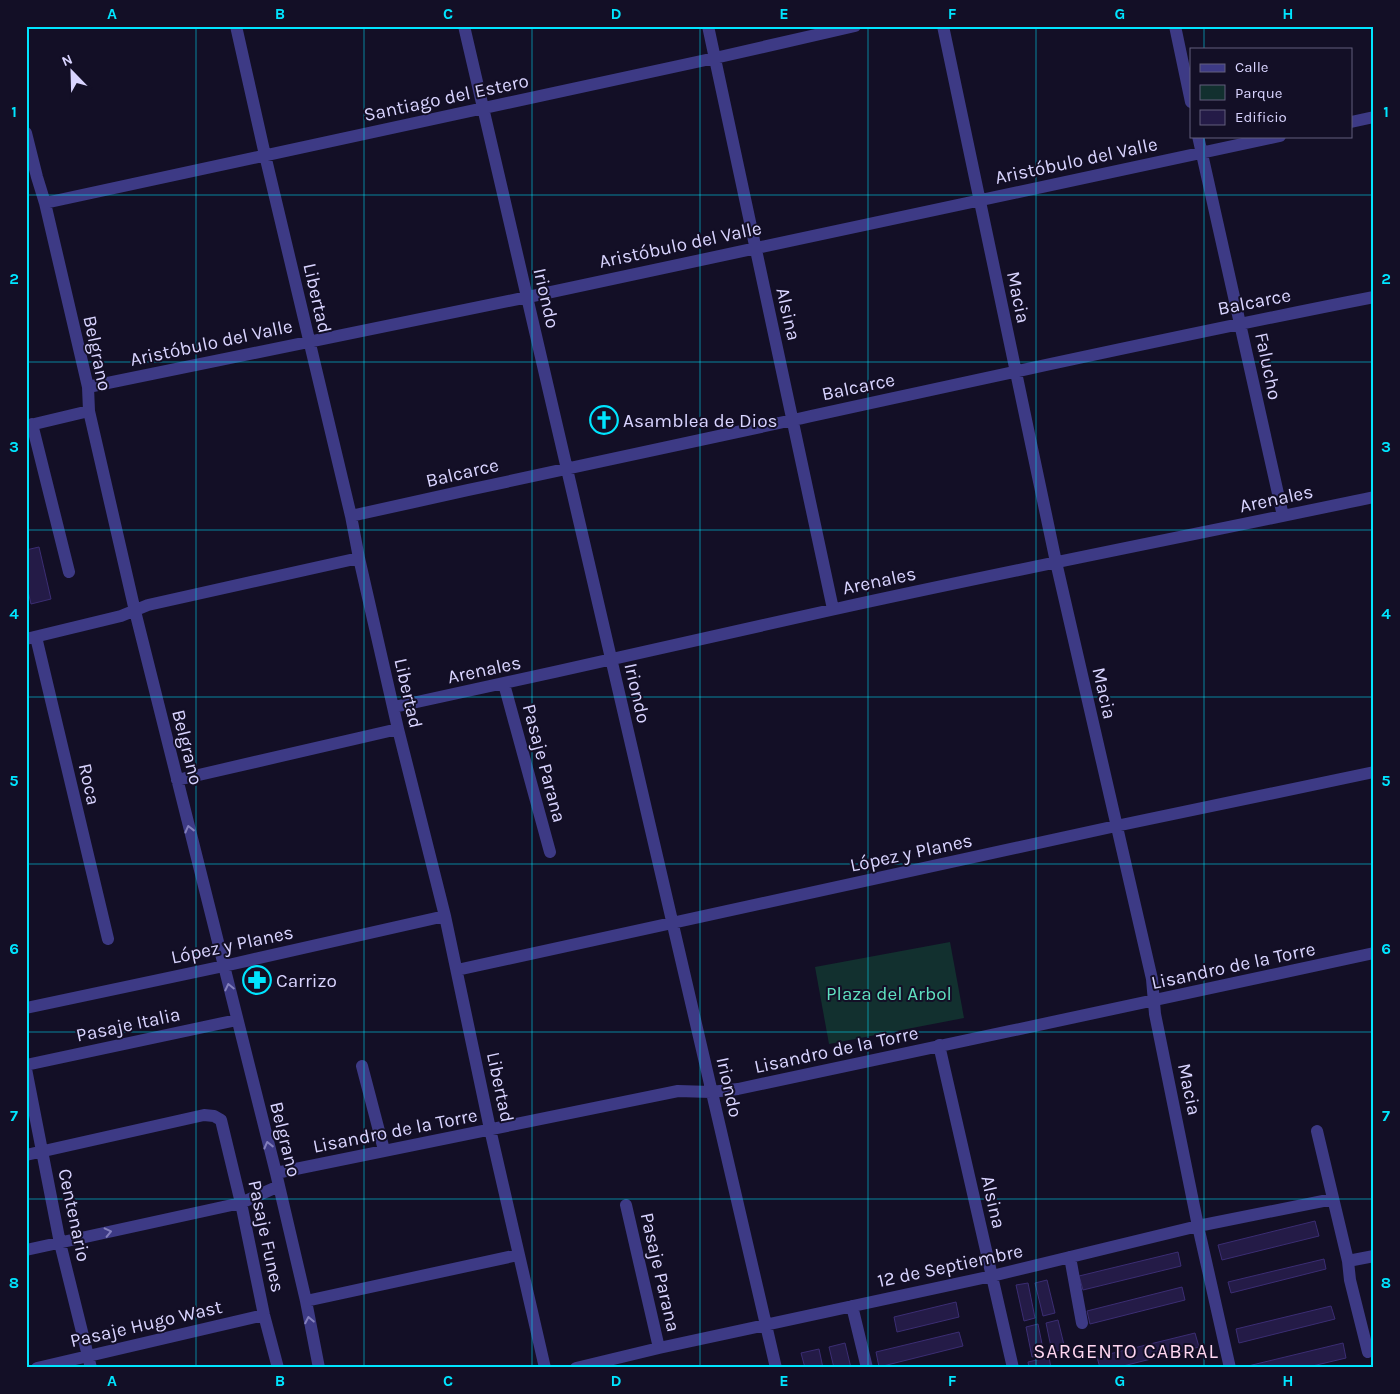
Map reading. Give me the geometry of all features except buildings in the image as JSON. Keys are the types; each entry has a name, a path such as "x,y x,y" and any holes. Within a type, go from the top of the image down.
{"street":[{"name":"Libertad","path":"236,26 351,516 398,729 446,916 490,1129 545,1368"},
{"name":"Iriondo","path":"464,26 776,1368"},
{"name":"Alsina","path":"708,26 833,609"},
{"name":"Santiago del Estero","path":"45,204 855,26"},
{"name":"Macia","path":"943,26 1056,562 1152,979 1154,1002 1198,1226 1230,1368"},
{"path":"1175,26 1190,97"},
{"path":"1352,122 1374,117"},
{"name":"Belgrano","path":"26,133 45,204 88,387 90,411 135,611 276,1173 306,1301 319,1368"},
{"name":"Falucho","path":"1198,138 1283,516"},
{"name":"Aristóbulo del Valle","path":"88,387 528,297 1270,138"},
{"name":"Balcarce","path":"351,516 1240,323 1374,297"},
{"path":"69,572 29,425 90,411"},
{"name":"Arenales","path":"394,707 504,684 833,609 1374,497"},
{"path":"31,638 121,616 148,606 359,558"},
{"name":"Roca","path":"31,638 108,939"},
{"name":"Pasaje Parana","path":"504,684 550,852"},
{"path":"177,780 398,729"},
{"name":"López y Planes","path":"457,970 1116,826 1374,772"},
{"name":"López y Planes","path":"26,1008 446,916"},
{"name":"Lisandro de la Torre","path":"276,1173 678,1091 711,1092 738,1089 939,1045 1154,1002 1374,953"},
{"name":"Pasaje Italia","path":"26,1065 237,1020"},
{"name":"Alsina","path":"939,1045 1013,1368"},
{"path":"362,1066 384,1150"},
{"name":"Centenario","path":"26,1069 60,1243 90,1362"},
{"name":"Pasaje Funes","path":"42,1151 204,1115 214,1116 221,1120 241,1203 264,1315 278,1368"},
{"path":"1318,1131 1348,1261 1350,1280 1368,1352"},
{"path":"26,1155 42,1151"},
{"path":"26,1250 241,1203 279,1186"},
{"name":"12 de Septiembre","path":"576,1368 659,1348 992,1276 1198,1226 1333,1199"},
{"name":"Pasaje Parana","path":"626,1205 659,1348"},
{"path":"306,1301 518,1255"},
{"path":"1348,1261 1374,1256"},
{"path":"1070,1257 1082,1323"},
{"path":"852,1306 866,1368"},
{"name":"Pasaje Hugo Wast","path":"37,1368 90,1362 264,1315"}],"green space":[{"name":"Plaza del Arbol","path":"950,942 964,1018 829,1044 815,967"}],"place":[{"name":"Asamblea de Dios","path":"604,420"},
{"name":"Carrizo","path":"257,980"}],"district":[{"name":"SARGENTO CABRAL","path":"1126,1351"}]}
